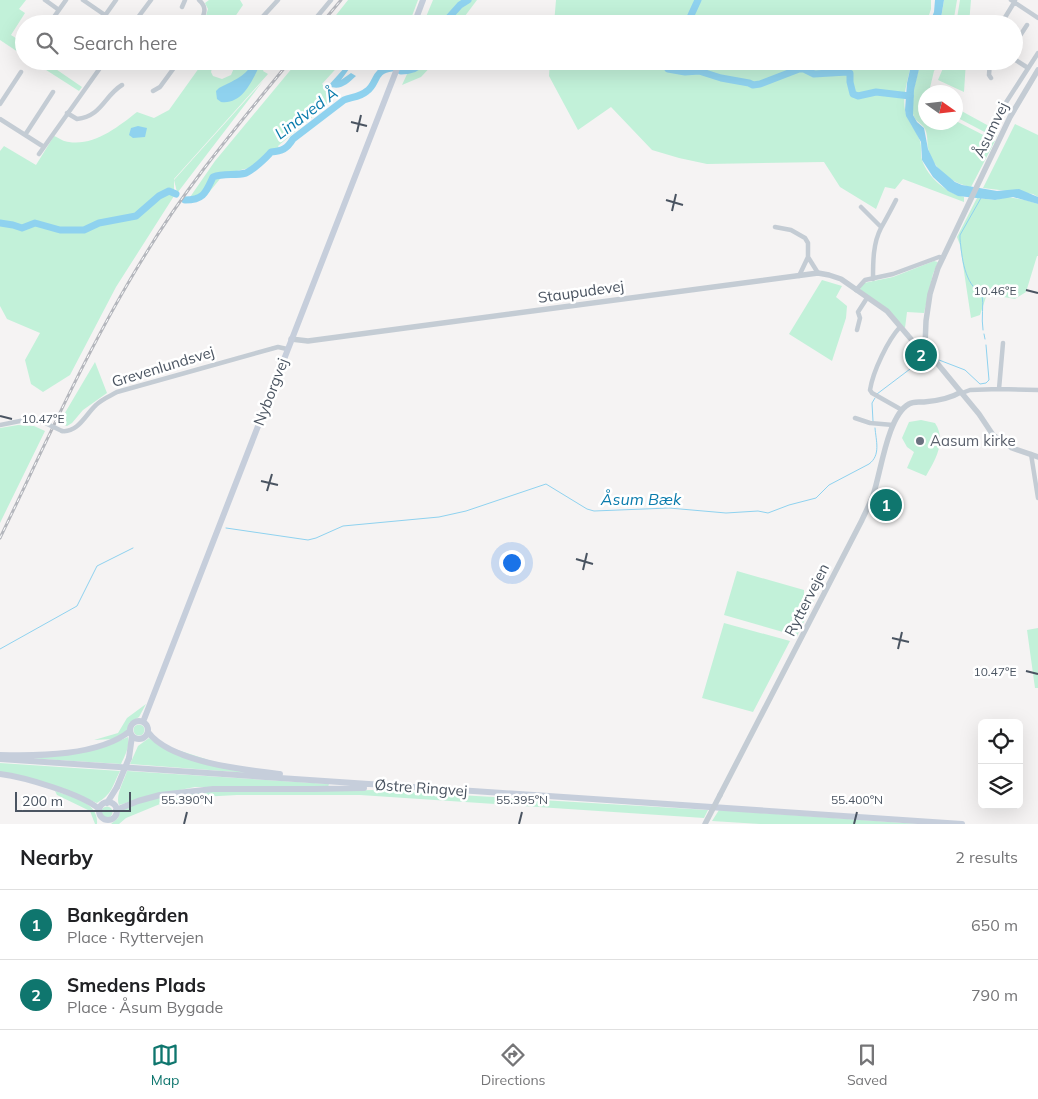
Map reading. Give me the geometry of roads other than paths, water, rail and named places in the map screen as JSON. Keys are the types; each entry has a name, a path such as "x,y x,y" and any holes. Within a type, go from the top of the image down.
{"main road":[{"path":"417,15 423,0"},
{"name":"Nyborgvej","path":"142,722 396,70"},
{"path":"128,758 132,724 139,721 148,728 148,732 157,742 176,752 212,764 321,781"},
{"path":"99,809 107,803 117,787 128,758 140,739 148,732"},
{"path":"131,734 140,739"},
{"path":"0,755 67,753 108,743 131,734"},
{"name":"Østre Ringvej","path":"0,760 962,824"},
{"path":"0,774 44,784 91,803 99,809 103,822 114,817 117,787"},
{"path":"107,803 115,808 160,795 213,789 314,790 398,786"}],"street":[{"path":"45,0 59,10"},
{"path":"56,15 66,0"},
{"path":"83,0 105,15 116,0"},
{"path":"140,15 151,0"},
{"path":"182,7 185,0"},
{"path":"200,0 204,4 203,15"},
{"path":"264,15 278,0"},
{"path":"318,15 331,0"},
{"path":"1006,15 1014,1 1038,18"},
{"path":"1023,31 1027,25"},
{"name":"Åsumvej","path":"1005,104 1038,53"},
{"path":"1023,65 1028,68"},
{"path":"39,154 98,70"},
{"path":"153,92 160,87 174,70"},
{"name":"Åsumvej","path":"989,70 991,78"},
{"name":"Åsumvej","path":"925,346 930,294 943,258 1010,117 1038,70"},
{"path":"0,104 21,72"},
{"path":"67,113 77,119 92,114 101,108 116,88 122,85"},
{"path":"25,135 54,92"},
{"path":"0,119 44,148"},
{"path":"873,279 874,254 881,227 885,224 896,200"},
{"path":"862,207 881,227"},
{"path":"775,227 791,230 805,238 808,243 808,258 799,276"},
{"path":"856,290 862,281 894,274 939,257 943,258"},
{"path":"808,258 818,273"},
{"name":"Staupudevej","path":"291,339 308,341 818,273 833,276 887,311 916,344 925,346 999,440 1012,448 1038,457"},
{"path":"857,330 860,318 858,312 867,298"},
{"path":"900,327 893,334 870,390 876,396 902,410 911,403 932,401 970,390 1038,390"},
{"path":"999,389 1003,343"},
{"name":"Grevenlundsvej","path":"0,425 25,420 43,422 62,432 69,432 77,427 96,405 117,392 278,347 287,349"},
{"name":"Ryttervejen","path":"705,824 862,520 874,491 885,446 902,410"},
{"path":"855,418 870,423 894,425"},
{"path":"1031,454 1038,498"}],"water":[{"path":"935,0 944,0 942,15 933,15"},
{"path":"257,70 242,95 229,102 221,102 217,99 216,91 219,88 247,71"},
{"path":"342,70 348,70 341,80 351,73 356,76 340,87 328,86"},
{"path":"910,70 919,70 914,90 913,115 918,123 918,130 924,130 928,149 936,166 955,182 962,185 997,191 1019,189 1038,197 1038,204 1013,197 995,200 958,196 948,191 933,177 922,160 921,142 906,116 905,110"},
{"path":"138,126 147,128 145,137 133,138 129,135 131,128"}],"waterway":[{"name":"Lindved Å","path":"451,15 460,5 468,0"},
{"name":"Lindved Å","path":"691,15 698,0"},
{"name":"Lindved Å","path":"185,200 196,199 204,194 213,177 246,173 271,152 286,147 293,139 344,100 364,93 384,70"},
{"name":"Lindved Å","path":"401,71 411,70"},
{"name":"Lindved Å","path":"674,70 685,72 699,71 753,85 796,70"},
{"name":"Lindved Å","path":"806,70 814,74 850,73 853,94 858,96 876,92 910,96"},
{"name":"Lindved Å","path":"0,223 22,228 35,223 60,230 84,230 99,223 136,216 159,196 169,191 176,194"},
{"name":"Åsum Bæk","path":"981,198 960,235 960,239 965,270 971,284 982,294 983,330"},
{"name":"Åsum Bæk","path":"984,334 985,339"},
{"name":"Åsum Bæk","path":"939,360 965,370 980,384 986,383 989,380 986,345"},
{"name":"Åsum Bæk","path":"877,394 914,366 931,363"},
{"name":"Åsum Bæk","path":"873,421 872,403 875,398"},
{"name":"Åsum Bæk","path":"226,528 308,540 343,526 439,517 466,511 546,484 587,509 594,511 669,508 726,513 758,511 768,513 816,498 829,485 869,464 876,452 875,428"},
{"name":"Åsum Bæk","path":"0,649 77,606 97,566 133,548"}],"railway":[{"path":"328,15 341,0"},
{"path":"0,538 87,359 145,255 196,179 283,70"}],"place":[{"name":"Smedens Plads","path":"921,355"},
{"name":"Aasum kirke","path":"920,441"},
{"name":"Bankegården","path":"886,505"}]}
